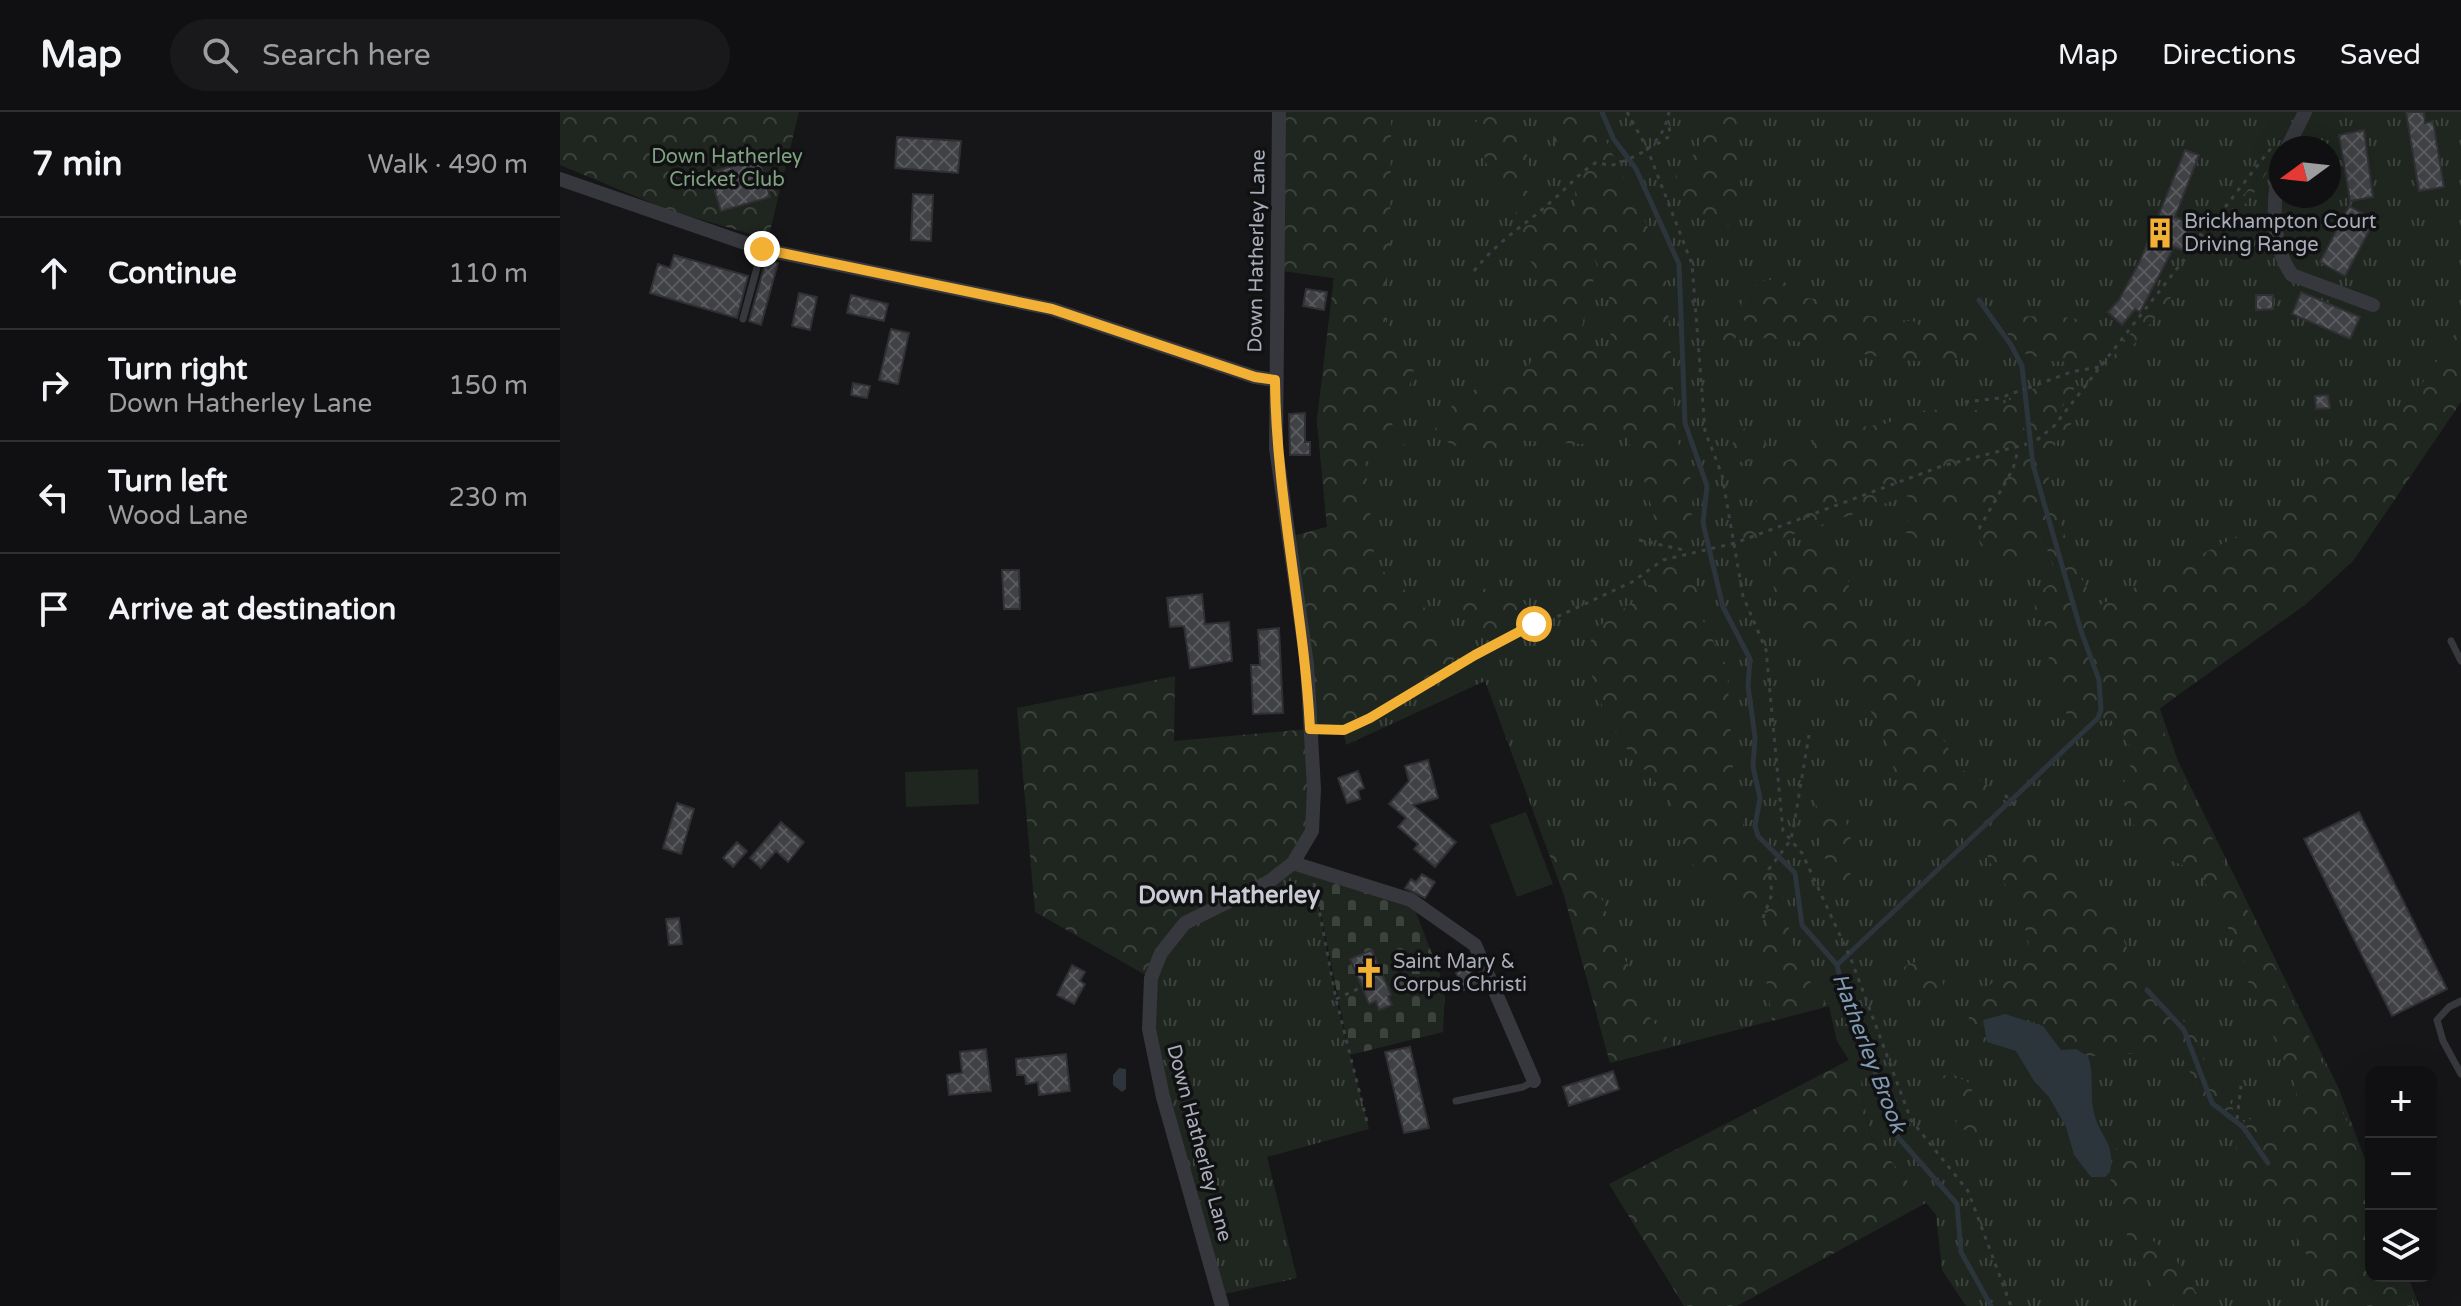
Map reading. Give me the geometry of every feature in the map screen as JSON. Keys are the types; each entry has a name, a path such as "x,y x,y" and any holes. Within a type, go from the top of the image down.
{"street":[{"name":"Down Hatherley Lane","path":"1222,1306 1163,1097 1149,1029 1151,978 1161,953 1185,923 1270,881 1293,863 1312,831 1314,789 1307,664 1276,448 1279,112"},
{"path":"2288,136 2305,112"},
{"path":"560,179 762,249 1052,309 1255,377 1275,380"},
{"path":"2276,208 2284,264 2292,275 2373,305"},
{"path":"1293,863 1411,900 1475,945 1534,1081"}],"lane":[{"path":"743,319 762,249"},
{"path":"2451,641 2461,661"},
{"path":"2461,1001 2437,1020 2443,1041 2461,1074"},
{"path":"1456,1101 1523,1087 1534,1081"}],"path":[{"path":"1627,112 1647,148 1692,264 1705,431 1722,475 1728,524 1735,543 1743,596 1766,650 1783,831 1802,853 1851,959 1911,1120 1968,1191 2011,1306"},
{"path":"1474,271 1492,248 1554,200 1580,172 1597,162 1610,166 1619,163 1657,144 1669,112"},
{"path":"2037,440 2054,426 2204,236 2269,160"},
{"path":"2190,230 2204,236"},
{"path":"1965,402 2000,398 2071,372 2099,367"},
{"path":"1310,729 1344,730 1370,718 1475,655 1632,582 1663,560 1735,543 1942,466 2019,449 2027,444"},
{"path":"1979,529 2013,469 2019,449"},
{"path":"1639,540 1691,552"},
{"path":"1763,918 1772,900 1768,874 1790,841 1809,735"},
{"path":"2005,795 2018,809"},
{"path":"1312,871 1336,999 1367,1122"},
{"path":"1336,999 1362,987"},
{"path":"2237,1119 2241,1086"}],"green space":[{"name":"Down Hatherley Cricket Club","path":"560,112 799,112 768,239 671,211 560,165"},
{"path":"1279,112 2461,112 2461,382 2350,557 2160,709 2178,761 2339,1089 2365,1160 2365,1282 2410,1282 2419,1306 1966,1306 1942,1270 1936,1215 1870,1136 1860,1078 1837,1041 1829,1006 1610,1063 1564,895 1485,681 1346,745 1343,730 1310,729 1289,537 1327,527 1317,420 1334,278 1277,270"},
{"path":"1279,112 1391,112 1390,238 1383,312 1391,335 1414,369 1405,403 1393,412 1392,432 1405,444 1388,459 1365,461 1375,564 1424,607 1436,628 1457,648 1455,659 1344,730 1310,729 1289,537 1327,527 1317,420 1334,278 1277,270"},
{"path":"1480,112 1518,112 1530,169 1525,190 1577,220 1575,190 1543,112 1592,112 1665,263 1676,437 1693,486 1690,547 1661,543 1644,480 1621,423 1607,440 1582,444 1513,440 1486,452 1452,445 1434,432 1442,418 1462,398 1486,384 1528,368 1543,318 1542,286 1527,257 1514,243 1517,202 1494,187 1475,126","holes":["1595,259 1609,297 1612,322 1605,361 1582,326 1592,297"]},
{"path":"1708,112 1736,112 1742,216 1728,226 1691,208 1679,193 1677,183 1676,172 1699,146"},
{"path":"2269,165 2256,190 2056,443 2046,466 2076,570 2098,606 2290,510 2309,477 2384,421 2425,380 2461,324 2461,402 2353,561 2305,605 2157,710 2172,756 2336,1091 2365,1173 2365,1282 2405,1282 2414,1306 2348,1306 2329,1295 2272,1193 2249,1177 2238,1159 2235,1140 2246,1119 2271,1120 2294,1109 2297,1098 2293,1080 2246,977 2241,946 2225,924 2200,872 2146,851 2119,794 2131,764 2132,755 2127,739 2110,719 2090,723 2071,721 2050,685 2048,640 2044,622 2035,609 2034,596 2052,583 2055,570 2042,536 2036,560 2023,570 2004,574 1972,530 1950,525 1918,539 1905,532 1912,501 1907,496 1738,553 1733,541 1734,532 1760,520 1755,505 1766,469 1800,455 1806,469 1817,466 1812,443 1822,432 1884,424 1929,409 1961,413 1982,409 1990,412 2025,391 2021,413 2028,449 2049,440 2168,285"},
{"path":"1776,279 1798,288 1806,298 1832,301 1838,312 1917,322 1922,331 1991,329 1998,344 1969,356 1940,361 1910,361 1788,340 1758,338 1744,320 1741,304 1760,281"},
{"path":"2050,316 2077,319 2096,328 2109,327 2117,337 2095,363 2051,361 2017,351 1999,318"},
{"path":"1725,327 1740,331 1727,351 1716,350 1711,333"},
{"path":"2070,376 2077,385 2047,426 2034,437 2026,411 2027,391"},
{"path":"1746,428 1764,437 1765,448 1749,461 1738,462 1733,453 1733,434"},
{"path":"1782,547 1835,550 1845,562 1852,598 1867,623 1879,636 1899,635 1909,639 1920,704 1928,719 1945,742 1955,766 1990,787 2004,807 1989,821 1967,833 1943,837 1928,832 1917,821 1901,790 1882,731 1863,699 1835,666 1779,621 1770,564 1773,552"},
{"path":"1692,557 1701,617 1727,667 1734,788 1751,850 1781,870 1788,925 1799,960 1807,977 1829,1006 1772,1021 1767,984 1759,963 1769,916 1762,910 1751,916 1740,912 1719,897 1701,876 1681,843 1675,812 1668,799 1630,753 1612,725 1600,701 1590,665 1591,642 1602,624 1648,591 1648,577 1663,560"},
{"path":"1473,585 1523,602 1535,615 1498,640 1481,633 1453,606 1458,594"},
{"path":"1175,676 1174,741 1310,729 1312,831 1293,863 1185,923 1151,978 1035,912 1017,708"},
{"path":"978,769 979,804 906,807 905,772"},
{"path":"1824,794 1832,795 1848,827 1852,860 1848,883 1839,884 1820,843 1816,798"},
{"path":"1526,812 1553,884 1517,897 1490,825"},
{"path":"1542,834 1576,853 1605,905 1610,935 1635,976 1638,1004 1674,1046 1610,1063 1564,895"},
{"path":"1999,845 2020,848 2069,871 2093,887 2113,915 2129,953 2147,982 2169,1009 2192,1028 2212,1079 2232,1105 2234,1115 2225,1124 2211,1112 2175,1044 2163,1045 2151,1054 2103,1053 2089,1058 2067,1053 2054,1044 2047,1028 2022,1017 2005,1014 1982,1023 1987,1042 1979,1042 1970,1024 1970,1009 1988,986 2024,961 2029,952 2028,937 2018,911 1987,856 1986,851"},
{"path":"1293,863 1312,871 1336,999 1369,1129 1267,1157 1297,1278 1220,1295 1149,1029 1161,953 1185,923"},
{"path":"1312,871 1411,900 1445,987 1443,1032 1350,1055"},
{"path":"1926,957 1937,963 1946,994 1931,1007 1924,1006 1905,980 1904,967"},
{"path":"1849,1060 1860,1078 1870,1136 1926,1203 1737,1306 1684,1306 1609,1184"},
{"path":"1951,1073 1969,1083 1983,1119 1984,1133 1972,1134 1956,1125 1958,1108 1941,1082 1943,1076"},
{"path":"2123,1144 2131,1147 2138,1166 2138,1211 2144,1233 2177,1261 2204,1306 2174,1306 2153,1287 2134,1259 2124,1224 2112,1203 2110,1168 2117,1147"}],"shaded area":[{"path":"2005,1014 2043,1026 2061,1050 2076,1049 2088,1056 2094,1113 2111,1153 2110,1172 2105,1177 2091,1177 2074,1155 2066,1127 2016,1051 1987,1042 1983,1020"},
{"path":"1119,1068 1126,1069 1126,1089 1122,1092 1113,1085 1113,1075"}],"building":[{"path":"2406,112 2424,112 2425,123 2433,121 2444,187 2419,191"},
{"path":"2364,130 2373,197 2350,201 2339,135"},
{"path":"897,137 961,141 958,173 895,168"},
{"name":"Brickhampton Court Driving Range","path":"2185,150 2199,155 2175,217 2192,224 2192,232 2184,251 2174,247 2140,312 2135,309 2122,325 2108,312 2119,300 2140,261"},
{"path":"759,158 770,197 721,211 709,173"},
{"path":"913,194 933,195 931,241 911,240"},
{"path":"2349,206 2375,220 2345,276 2320,262"},
{"path":"674,255 748,276 737,318 650,293 658,264 670,268"},
{"path":"766,260 778,263 761,325 749,321"},
{"path":"1306,289 1327,292 1324,310 1303,306"},
{"path":"2301,292 2360,317 2350,339 2292,314"},
{"path":"799,293 817,297 810,330 792,326"},
{"path":"851,295 888,304 884,321 847,313"},
{"path":"2256,295 2273,295 2273,309 2256,310"},
{"path":"891,329 909,333 898,384 879,380"},
{"path":"853,383 870,386 867,398 851,395"},
{"path":"2328,395 2330,408 2316,409 2315,396"},
{"path":"1305,413 1305,442 1310,442 1310,455 1290,455 1289,414"},
{"path":"1002,570 1019,570 1020,609 1004,609"},
{"path":"1202,594 1205,624 1229,622 1232,661 1190,668 1184,626 1170,627 1167,598"},
{"path":"1279,628 1283,713 1253,714 1251,665 1260,665 1258,630"},
{"path":"1428,760 1438,798 1413,805 1456,842 1435,867 1414,849 1418,844 1398,827 1406,818 1389,804 1409,781 1405,766"},
{"path":"1358,771 1364,788 1358,790 1360,799 1347,803 1338,778"},
{"path":"677,803 694,809 681,854 663,848"},
{"path":"2359,812 2447,989 2392,1016 2304,839"},
{"path":"781,822 804,842 788,862 776,851 761,868 750,858"},
{"path":"737,842 747,851 733,867 723,858"},
{"path":"1422,874 1435,882 1425,898 1405,888 1411,879 1416,882"},
{"path":"679,918 682,944 669,945 666,919"},
{"name":"Saint Mary & Corpus Christi","path":"1372,950 1391,995 1388,996 1392,1005 1379,1010 1376,1001 1369,1004 1350,959"},
{"path":"1072,965 1085,972 1080,981 1085,984 1074,1004 1057,995"},
{"path":"1468,966 1477,983 1464,990 1456,973"},
{"path":"1410,1047 1429,1128 1404,1133 1385,1052"},
{"path":"986,1049 991,1091 949,1095 947,1075 962,1073 960,1052"},
{"path":"1066,1054 1070,1091 1039,1095 1038,1082 1026,1084 1025,1075 1017,1075 1016,1059"},
{"path":"1613,1071 1619,1089 1569,1106 1563,1087"}],"waterway":[{"name":"Hatherley Brook","path":"1602,112 1613,138 1636,169 1679,264 1685,423 1707,486 1703,523 1723,607 1750,659 1748,686 1755,737 1753,767 1760,798 1755,826 1758,836 1795,873 1802,925 1837,965 1844,995 1871,1059 1896,1135 1957,1204 1961,1252 1991,1306"},
{"path":"1837,965 2098,718 2101,710 2099,680 2081,631 2033,465 2022,366 1979,300"},
{"path":"2147,990 2184,1030 2212,1103 2243,1127 2268,1163"}],"place":[{"name":"Brickhampton Court Driving Range","path":"2160,233"},
{"name":"Saint Mary & Corpus Christi","path":"1369,973"}],"district":[{"name":"Down Hatherley","path":"1229,895"}],"route":[{"path":"762,249 1052,309 1255,377 1275,380 1276,448 1307,664 1310,729 1344,730 1370,718 1475,655 1534,624"}]}
